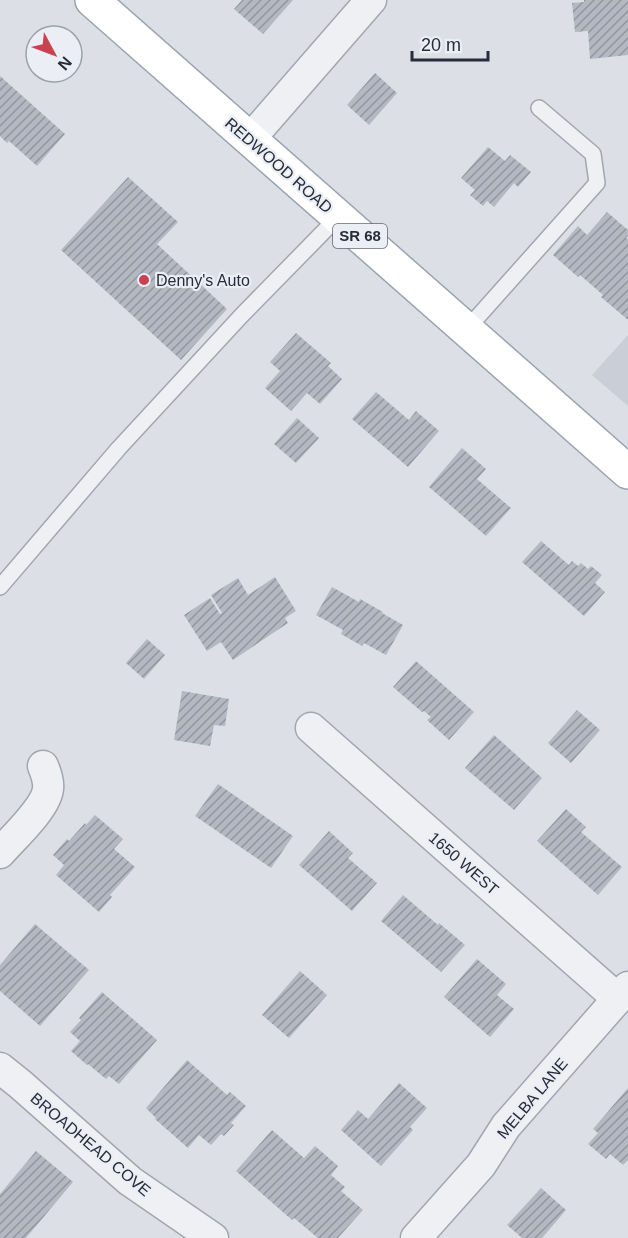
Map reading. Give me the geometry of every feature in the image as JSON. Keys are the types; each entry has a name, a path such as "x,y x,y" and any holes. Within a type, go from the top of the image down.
{"main road":[{"name":"REDWOOD ROAD","path":"92,0 628,472"}],"street":[{"path":"250,139 371,0"},
{"name":"1650 WEST","path":"311,728 623,993"},
{"path":"0,853 45,799 48,788 43,766"},
{"name":"MELBA LANE","path":"416,1238 481,1165 506,1126 623,993"},
{"name":"BROADHEAD COVE","path":"0,1068 130,1181 213,1238"}],"lane":[{"path":"466,330 597,183 593,154 539,108"},
{"path":"0,587 119,448 242,315 338,217"}],"shaded area":[{"path":"628,335 628,406 592,375"}],"building":[{"path":"242,0 293,0 263,34 234,9"},
{"path":"584,0 628,0 628,55 590,59 588,31 575,32 572,3 584,2"},
{"path":"375,73 397,93 369,125 347,105"},
{"path":"0,76 65,134 37,166 0,136"},
{"path":"488,147 505,161 510,155 531,172 518,187 514,183 494,207 487,201 483,206 470,195 475,190 461,178"},
{"name":"Denny's Auto","path":"128,177 178,222 157,244 227,309 181,360 61,250"},
{"path":"607,212 628,230 626,238 628,239 628,320 580,275 578,277 553,255 578,226 587,235"},
{"path":"296,333 331,363 328,366 342,379 320,404 307,393 291,411 265,388 280,371 270,362"},
{"path":"376,392 409,420 416,411 439,431 408,467 352,419"},
{"path":"297,418 319,438 296,463 274,444"},
{"path":"462,448 486,469 477,479 511,508 486,536 429,487"},
{"path":"541,541 569,565 572,561 578,566 581,563 588,569 591,566 602,575 595,583 605,592 584,616 522,562"},
{"path":"275,577 296,611 285,618 288,623 233,660 221,642 207,651 184,615 210,598 220,614 222,613 211,595 238,578 248,595"},
{"path":"332,587 359,602 360,599 403,625 386,655 364,643 362,646 341,634 343,630 316,615"},
{"path":"147,639 165,655 144,679 126,663"},
{"path":"416,661 474,712 449,740 427,720 431,717 393,687"},
{"path":"182,691 229,699 225,726 214,725 210,746 174,740"},
{"path":"577,710 600,730 571,763 548,743"},
{"path":"494,735 542,778 514,810 465,768"},
{"path":"218,784 293,836 271,868 195,816"},
{"path":"566,809 586,827 581,832 622,867 598,895 537,841"},
{"path":"95,815 123,839 114,849 135,867 110,895 112,897 99,912 56,875 64,865 53,855 67,839 69,841"},
{"path":"329,831 353,853 348,858 377,883 352,911 299,865"},
{"path":"403,895 465,945 441,972 381,921"},
{"path":"35,924 89,970 40,1026 0,991 0,965"},
{"path":"477,959 506,984 497,995 514,1009 490,1037 444,997"},
{"path":"300,971 327,995 289,1038 262,1015"},
{"path":"102,992 157,1040 119,1084 109,1076 106,1079 71,1051 80,1041 70,1032"},
{"path":"187,1060 227,1095 230,1092 246,1106 231,1123 234,1125 211,1145 199,1135 188,1148 146,1108"},
{"path":"399,1083 427,1108 410,1127 413,1130 381,1166 341,1130 358,1110 368,1119"},
{"path":"628,1088 628,1160 623,1165 610,1154 606,1159 588,1144 598,1133 593,1129"},
{"path":"272,1130 304,1158 315,1146 338,1166 331,1175 345,1187 341,1191 363,1210 338,1238 318,1238 294,1218 292,1220 236,1171"},
{"path":"36,1151 73,1182 26,1238 0,1238 0,1194"},
{"path":"541,1188 566,1210 542,1238 522,1238 507,1225"}],"place":[{"name":"Denny's Auto","path":"144,280"}]}
